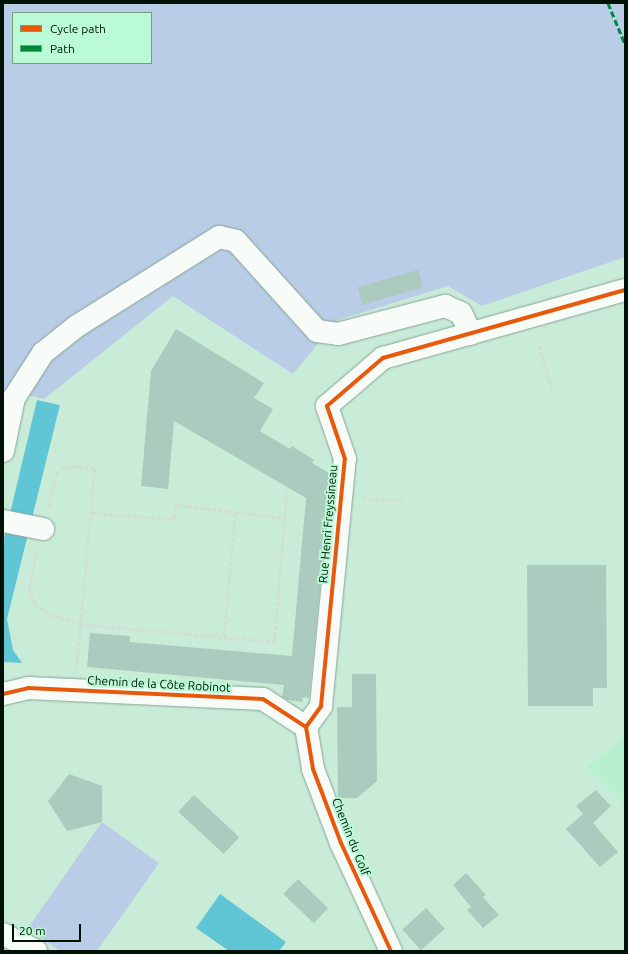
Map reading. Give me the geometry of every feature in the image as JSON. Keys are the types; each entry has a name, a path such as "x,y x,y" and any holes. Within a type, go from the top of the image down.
{"street":[{"path":"3,451 14,398 43,353 77,326 219,237 236,241 317,331 338,334 445,306 461,313 471,334"},
{"name":"Rue Henri Freyssineau","path":"306,727 321,706 345,459 327,406 383,358 625,290"},
{"path":"3,521 38,528"},
{"name":"Chemin de la Côte Robinot","path":"3,694 28,688 263,699 306,727"},
{"name":"Chemin du Golf","path":"306,727 313,769 342,843 381,932 391,951"},
{"path":"371,951 381,932"},
{"path":"3,934 36,951"}],"path":[{"path":"539,346 553,392"},
{"path":"75,690 81,624 95,469 72,466 62,468 56,475 38,528 29,589 35,604 54,616 81,624 274,642 288,487"},
{"path":"341,497 406,500"},
{"path":"91,513 174,519 176,505 285,518"},
{"path":"224,637 235,512"}],"shaded area":[{"path":"3,3 625,3 625,257 482,306 448,286 338,320 293,374 173,296 44,399 3,389"},
{"path":"625,735 625,806 587,767"},
{"path":"102,822 159,863 97,951 60,951 28,928"}],"water":[{"path":"37,400 60,405 7,619 13,650 22,663 3,662 3,543"},
{"path":"220,894 286,942 279,951 229,951 196,928"}],"building":[{"path":"418,270 423,287 362,305 357,287"},
{"path":"176,329 264,383 254,398 273,409 260,431 290,449 292,446 314,460 312,463 331,474 309,698 303,697 302,702 288,700 282,697 284,685 87,667 90,633 130,636 130,642 292,656 306,498 174,421 168,489 141,486 151,371"},
{"path":"527,565 606,565 607,688 593,688 593,706 528,706"},
{"path":"352,674 376,674 377,781 357,798 338,798 337,707 352,707"},
{"path":"69,774 102,786 102,822 67,831 48,801"},
{"path":"596,790 611,806 593,823 618,852 600,867 566,829 583,814 576,806"},
{"path":"194,795 239,837 224,854 178,812"},
{"path":"466,873 486,895 483,897 499,915 483,928 467,910 471,907 453,885"},
{"path":"298,879 328,908 314,923 283,894"},
{"path":"426,908 445,929 421,950 402,929"}],"marked path":[{"path":"608,3 625,44"}],"cycle path":[{"path":"306,727 321,706 345,459 327,406 383,358 625,290"},
{"path":"3,694 28,688 263,699 306,727"},
{"path":"306,727 313,769 341,843 391,951"}]}
